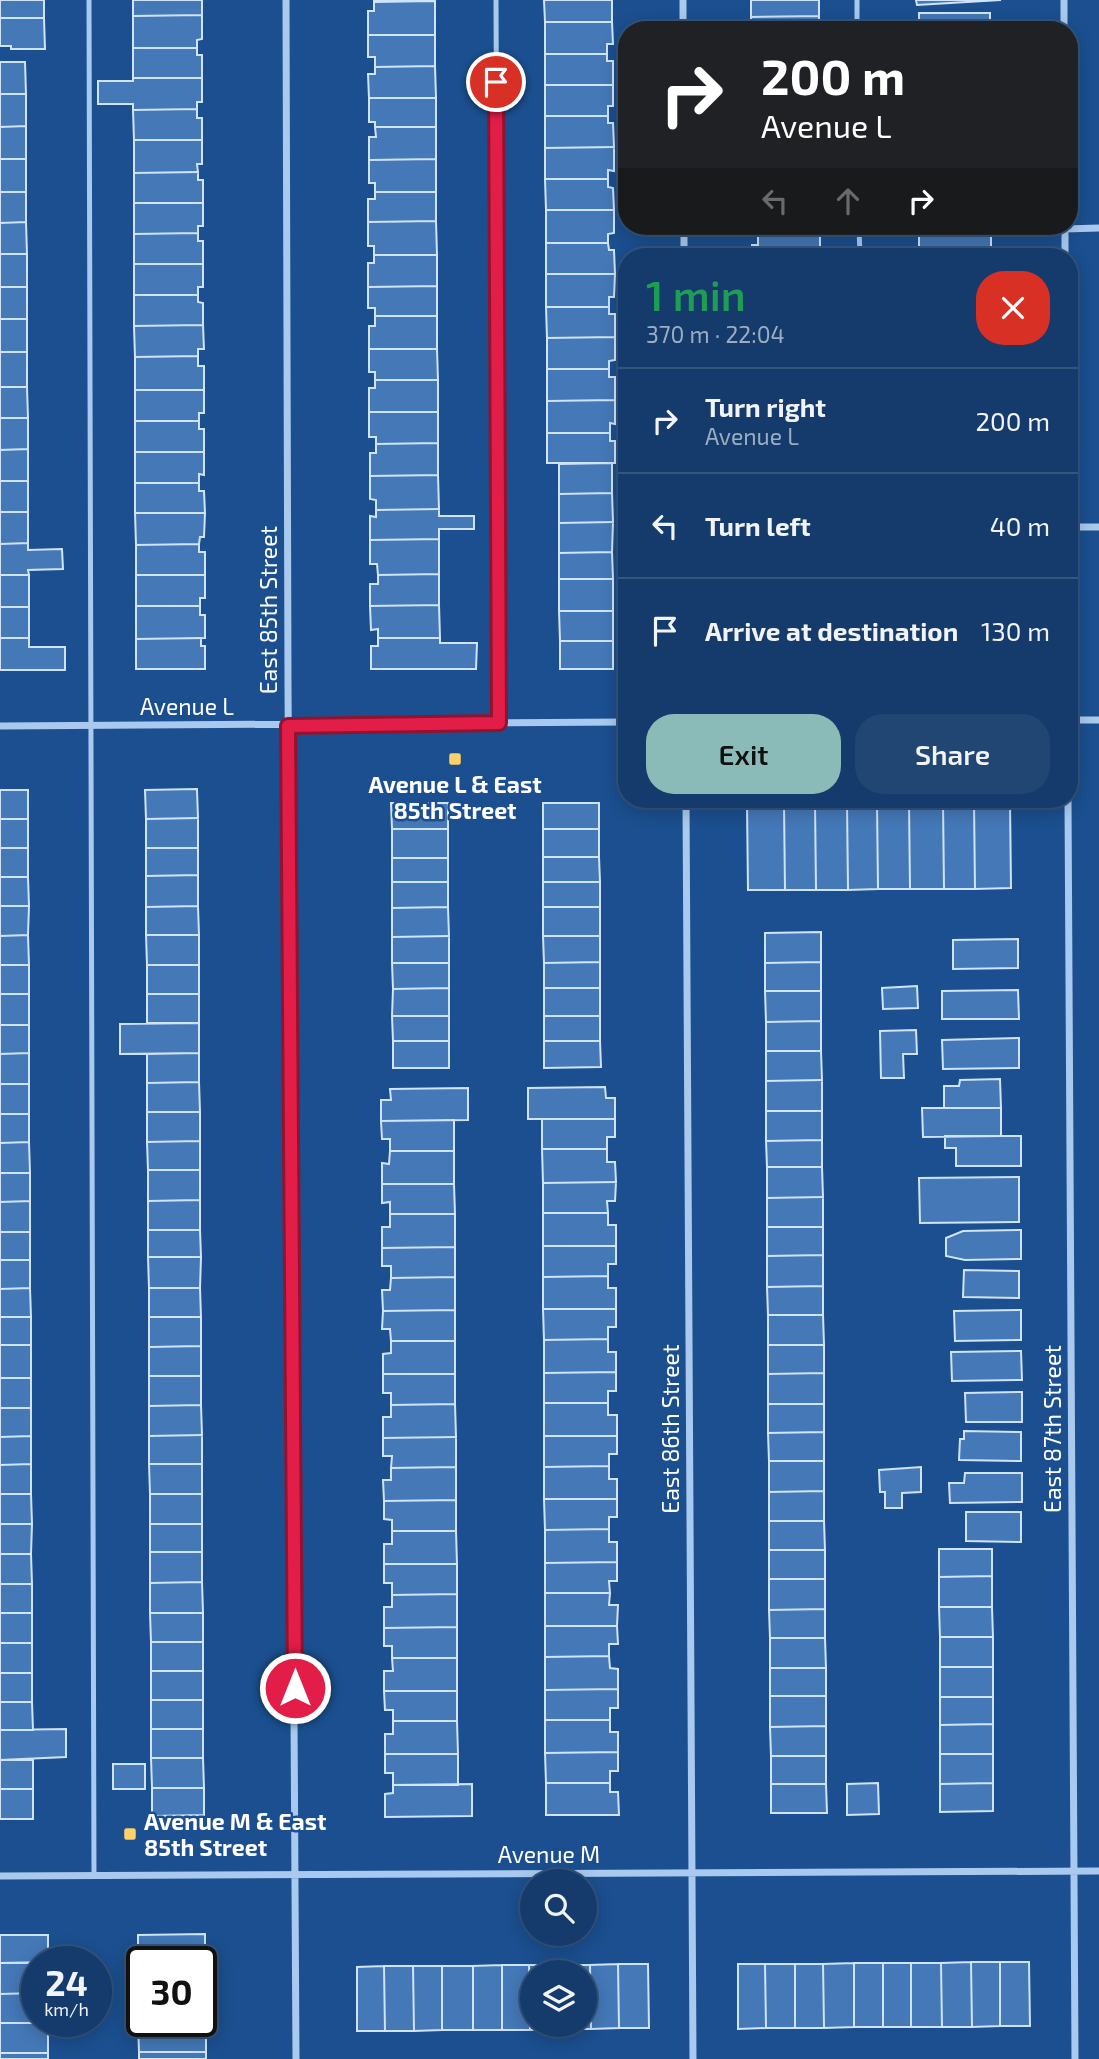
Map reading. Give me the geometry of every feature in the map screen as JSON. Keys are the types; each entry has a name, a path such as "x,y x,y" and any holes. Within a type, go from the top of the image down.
{"street":[{"name":"East 85th Street","path":"286,0 296,2059"},
{"path":"683,0 683,21"},
{"path":"1064,0 1064,21"},
{"path":"1078,227 1099,228"},
{"path":"1078,527 1099,527"},
{"path":"1078,720 1099,720"},
{"name":"Avenue L","path":"0,726 618,722"},
{"name":"East 86th Street","path":"686,808 692,2059"},
{"name":"East 87th Street","path":"1068,808 1075,2059"},
{"name":"Avenue M","path":"0,1876 1099,1871"}],"lane":[{"path":"89,0 94,1876"},
{"path":"496,0 499,723"},
{"path":"857,0 857,21"}],"building":[{"path":"0,0 44,0 44,18 0,18"},
{"path":"133,0 202,0 202,15 133,16"},
{"path":"435,0 435,1 374,2"},
{"path":"544,0 612,0 612,22 545,22"},
{"path":"751,0 819,0 819,16 751,17"},
{"path":"916,0 1001,0 917,5"},
{"path":"435,1 435,35 368,35 368,11 374,11 374,2"},
{"path":"919,13 990,13 990,21 919,21"},
{"path":"202,15 202,39 197,40 197,48 133,48 133,16"},
{"path":"819,16 819,21 751,21 751,17"},
{"path":"0,18 44,18 45,49 11,49 11,46 0,46"},
{"path":"545,22 612,22 613,44 607,44 607,54 545,54"},
{"path":"368,35 435,35 435,66 375,67 375,57 368,57"},
{"path":"133,48 197,48 197,55 202,55 202,78 133,78"},
{"path":"545,54 607,54 607,61 613,61 613,85 545,85"},
{"path":"0,62 25,62 26,94 0,94"},
{"path":"435,66 436,98 369,98 368,74 375,74 375,67"},
{"path":"133,78 202,78 202,102 197,102 197,109 133,110 133,104 98,104 98,81 133,81"},
{"path":"545,85 613,85 613,106 608,106 608,116 545,116"},
{"path":"0,94 26,94 26,126 0,127"},
{"path":"369,98 436,98 436,127 375,127 375,122 369,122"},
{"path":"197,109 197,118 202,118 202,140 134,140 133,110"},
{"path":"545,116 608,116 608,123 613,123 614,147 545,148"},
{"path":"26,126 26,159 0,159 0,127"},
{"path":"375,127 436,127 436,159 369,160 369,137 376,137"},
{"path":"134,140 202,140 202,164 197,164 198,172 134,173"},
{"path":"614,147 614,171 608,170 608,179 545,179 545,148"},
{"path":"0,159 26,159 26,192 0,192"},
{"path":"436,159 436,192 375,192 375,183 369,183 369,160"},
{"path":"198,172 198,180 203,180 203,203 134,203 134,173"},
{"path":"545,179 608,179 608,187 613,188 614,210 546,210"},
{"path":"0,192 26,192 26,222 0,223"},
{"path":"375,192 436,192 436,221 368,222 368,199 375,199"},
{"path":"134,203 203,203 203,226 198,226 198,233 134,234"},
{"path":"546,210 614,210 614,233 608,234 608,243 546,243"},
{"path":"436,221 437,255 374,255 374,246 368,246 368,222"},
{"path":"26,222 27,254 0,254 0,223"},
{"path":"198,233 198,241 203,241 203,264 134,264 134,234"},
{"path":"758,235 820,235 820,248 752,248 752,245 758,245"},
{"path":"919,235 991,235 991,247 919,247"},
{"path":"546,243 608,243 609,250 614,250 615,274 546,274"},
{"path":"0,254 27,254 27,287 0,287"},
{"path":"374,255 437,255 437,286 368,287 368,263 374,263"},
{"path":"134,264 203,264 203,287 198,287 198,295 134,295"},
{"path":"546,274 615,274 614,297 609,297 609,307 546,307"},
{"path":"437,286 437,316 375,316 375,308 368,308 368,287"},
{"path":"0,287 27,287 27,319 0,319"},
{"path":"134,295 198,295 198,302 203,303 203,325 134,326"},
{"path":"546,307 609,307 609,314 615,314 615,337 547,338"},
{"path":"375,316 437,316 437,349 369,349 369,326 375,326"},
{"path":"0,319 27,319 27,352 0,352"},
{"path":"203,325 204,349 198,349 198,356 135,357 134,326"},
{"path":"615,337 615,360 609,361 609,369 547,369 547,338"},
{"path":"369,349 437,349 438,380 375,380 375,372 369,372"},
{"path":"0,352 27,352 27,387 0,387"},
{"path":"198,356 198,366 204,366 204,390 135,390 135,357"},
{"path":"547,369 609,369 609,377 615,377 615,400 547,401"},
{"path":"375,380 438,380 438,412 369,412 369,388 375,388"},
{"path":"0,387 27,387 28,418 0,418"},
{"path":"135,390 204,390 204,413 199,413 199,421 135,421"},
{"path":"615,400 615,424 610,423 610,433 547,433 547,401"},
{"path":"369,412 438,412 438,443 376,444 376,437 369,437"},
{"path":"0,418 28,418 28,449 0,450"},
{"path":"135,421 199,421 199,429 204,429 204,452 135,452"},
{"path":"547,433 610,433 610,441 615,441 615,463 547,463"},
{"path":"438,443 438,475 370,476 370,453 376,453 376,444"},
{"path":"28,449 28,481 0,481 0,450"},
{"path":"135,452 204,452 204,475 199,474 199,483 135,483"},
{"path":"612,463 612,493 559,494 559,464"},
{"path":"438,475 439,509 376,510 376,500 370,499 370,476"},
{"path":"0,481 28,481 28,512 0,512"},
{"path":"135,483 199,483 199,491 204,491 205,513 135,513"},
{"path":"612,493 613,522 559,523 559,494"},
{"path":"439,509 439,516 474,516 474,529 439,529 439,539 370,540 370,516 376,517 376,510"},
{"path":"0,512 28,512 28,543 0,544"},
{"path":"135,513 205,513 204,537 200,537 199,544 136,545"},
{"path":"613,522 612,552 559,553 559,523"},
{"path":"439,539 439,574 378,575 377,564 370,564 370,540"},
{"path":"28,543 28,550 62,549 63,569 28,570 29,575 0,575 0,544"},
{"path":"199,544 199,552 205,552 205,575 136,575 136,545"},
{"path":"612,552 613,579 559,579 559,553"},
{"path":"439,574 439,605 370,606 370,584 378,584 378,575"},
{"path":"0,575 29,575 29,607 0,607"},
{"path":"136,575 205,575 205,598 200,598 200,606 136,606"},
{"path":"559,579 613,579 613,611 559,611"},
{"path":"439,605 440,638 378,638 378,629 371,630 370,606"},
{"path":"136,606 200,606 200,615 205,615 205,638 136,639"},
{"path":"0,607 29,607 29,638 0,638"},
{"path":"559,611 613,611 613,641 560,641"},
{"path":"0,638 29,638 29,647 65,647 65,670 0,670"},
{"path":"201,638 201,646 205,646 205,669 136,669 136,639"},
{"path":"378,638 440,638 440,643 477,643 476,669 371,669 371,646 378,646"},
{"path":"560,641 613,641 613,669 560,669"},
{"path":"197,789 198,818 146,819 145,790"},
{"path":"0,790 28,790 28,819 0,819"},
{"path":"391,803 448,803 448,829 392,829"},
{"path":"543,803 599,803 599,829 543,829"},
{"path":"747,808 784,808 785,890 748,890"},
{"path":"784,808 815,808 816,890 785,890"},
{"path":"815,808 847,808 848,890 816,890"},
{"path":"847,808 877,808 878,889 848,890"},
{"path":"877,808 909,808 910,889 878,889"},
{"path":"909,808 943,808 944,889 910,889"},
{"path":"943,808 974,808 975,889 944,889"},
{"path":"974,808 1010,808 1011,888 975,889"},
{"path":"198,818 198,848 146,848 146,819"},
{"path":"0,819 28,819 28,848 0,848"},
{"path":"392,829 448,829 448,858 392,858"},
{"path":"543,829 599,829 599,857 543,857"},
{"path":"0,848 28,848 28,877 0,877"},
{"path":"146,848 198,848 198,875 146,876"},
{"path":"543,857 599,857 600,882 543,882"},
{"path":"392,858 448,858 448,882 392,882"},
{"path":"198,875 198,906 146,907 146,876"},
{"path":"0,877 28,877 29,906 0,906"},
{"path":"392,882 448,882 448,907 392,908"},
{"path":"543,882 600,882 600,907 543,907"},
{"path":"0,906 29,906 28,935 0,936"},
{"path":"198,906 199,935 146,935 146,907"},
{"path":"448,907 449,936 392,937 392,908"},
{"path":"543,907 600,907 600,936 543,936"},
{"path":"821,932 821,962 765,963 765,933"},
{"path":"28,935 29,965 0,965 0,936"},
{"path":"146,935 199,935 199,965 147,965"},
{"path":"449,936 449,963 392,963 392,937"},
{"path":"543,936 600,936 600,962 544,963"},
{"path":"1018,939 1018,968 953,969 953,940"},
{"path":"600,962 600,988 544,988 544,963"},
{"path":"821,962 821,991 765,991 765,963"},
{"path":"392,963 449,963 449,988 393,989"},
{"path":"0,965 29,965 29,994 0,994"},
{"path":"147,965 199,965 199,994 147,994"},
{"path":"917,986 918,1008 883,1009 882,988"},
{"path":"449,988 449,1016 392,1016 393,989"},
{"path":"544,988 600,988 600,1016 544,1016"},
{"path":"1018,990 1019,1019 942,1019 942,991"},
{"path":"765,991 821,991 821,1021 766,1022"},
{"path":"0,994 29,994 29,1025 0,1025"},
{"path":"147,994 199,994 199,1023 147,1023"},
{"path":"392,1016 449,1016 449,1041 393,1041"},
{"path":"544,1016 600,1016 600,1041 544,1041"},
{"path":"821,1021 821,1051 766,1051 766,1022"},
{"path":"199,1023 199,1053 120,1054 120,1024"},
{"path":"0,1025 29,1025 29,1053 0,1054"},
{"path":"916,1030 917,1054 903,1054 904,1078 881,1078 880,1031"},
{"path":"1019,1038 1019,1068 943,1069 942,1040"},
{"path":"393,1041 449,1041 449,1068 393,1068"},
{"path":"544,1041 600,1041 601,1067 544,1068"},
{"path":"766,1051 821,1051 822,1080 766,1081"},
{"path":"29,1053 29,1084 0,1084 0,1054"},
{"path":"199,1053 199,1082 147,1083 147,1054"},
{"path":"1000,1079 1001,1108 944,1108 944,1086 959,1086 960,1080"},
{"path":"822,1080 822,1111 766,1111 766,1081"},
{"path":"199,1082 200,1112 147,1112 147,1083"},
{"path":"0,1084 29,1084 29,1114 0,1114"},
{"path":"605,1087 606,1098 615,1098 615,1119 528,1119 528,1088"},
{"path":"468,1088 468,1120 381,1121 381,1100 391,1100 390,1089"},
{"path":"922,1108 1001,1108 1001,1136 923,1137"},
{"path":"766,1111 822,1111 822,1140 766,1141"},
{"path":"147,1112 200,1112 200,1141 147,1142"},
{"path":"0,1114 29,1114 29,1142 0,1143"},
{"path":"542,1119 615,1119 615,1137 607,1137 607,1149 542,1149"},
{"path":"454,1120 454,1151 390,1151 390,1139 382,1139 381,1121"},
{"path":"945,1136 1021,1136 1021,1166 956,1166 956,1148 945,1148"},
{"path":"822,1140 822,1167 767,1167 766,1141"},
{"path":"200,1141 200,1170 148,1170 147,1142"},
{"path":"29,1142 30,1173 0,1173 0,1143"},
{"path":"542,1149 607,1149 607,1162 615,1162 616,1182 543,1183"},
{"path":"390,1151 454,1151 454,1184 382,1184 382,1163 389,1164"},
{"path":"767,1167 822,1167 823,1197 767,1198"},
{"path":"148,1170 200,1170 200,1200 148,1201"},
{"path":"0,1173 30,1173 30,1201 0,1202"},
{"path":"1019,1177 1019,1222 920,1223 919,1178"},
{"path":"616,1182 615,1201 607,1201 608,1213 543,1213 543,1183"},
{"path":"382,1184 454,1184 455,1214 390,1214 390,1202 382,1203"},
{"path":"823,1197 823,1227 767,1227 767,1198"},
{"path":"200,1200 200,1230 148,1230 148,1201"},
{"path":"30,1201 30,1232 0,1232 0,1202"},
{"path":"543,1213 608,1213 608,1225 616,1225 616,1246 543,1246"},
{"path":"390,1214 455,1214 455,1247 382,1248 382,1227 390,1227"},
{"path":"767,1227 823,1227 823,1255 767,1256"},
{"path":"148,1230 200,1230 201,1257 148,1257"},
{"path":"1021,1230 1021,1259 965,1260 946,1256 946,1238 963,1231"},
{"path":"0,1232 30,1232 30,1260 0,1260"},
{"path":"543,1246 616,1246 616,1264 608,1264 608,1276 543,1277"},
{"path":"455,1247 455,1277 391,1278 391,1266 382,1266 382,1248"},
{"path":"823,1255 823,1286 767,1287 767,1256"},
{"path":"148,1257 201,1257 200,1288 149,1288"},
{"path":"0,1260 30,1260 30,1288 0,1289"},
{"path":"964,1270 1019,1271 1019,1298 963,1297"},
{"path":"608,1276 608,1288 616,1288 616,1309 543,1309 543,1277"},
{"path":"455,1277 455,1310 383,1311 382,1290 390,1290 391,1278"},
{"path":"823,1286 823,1315 768,1315 767,1287"},
{"path":"30,1288 31,1317 0,1317 0,1289"},
{"path":"149,1288 200,1288 201,1317 149,1317"},
{"path":"543,1309 616,1309 616,1327 608,1327 608,1339 544,1340"},
{"path":"455,1310 455,1341 391,1341 390,1329 382,1329 383,1311"},
{"path":"1021,1310 1021,1340 955,1341 954,1311"},
{"path":"768,1315 823,1315 824,1345 768,1345"},
{"path":"0,1317 31,1317 31,1345 0,1345"},
{"path":"149,1317 201,1317 201,1346 149,1347"},
{"path":"608,1339 608,1352 616,1352 616,1372 544,1373 544,1340"},
{"path":"391,1341 455,1341 455,1374 383,1374 383,1354 391,1353"},
{"path":"0,1345 31,1345 31,1378 0,1378"},
{"path":"768,1345 824,1345 824,1373 768,1374"},
{"path":"201,1346 201,1376 149,1376 149,1347"},
{"path":"1021,1351 1022,1380 952,1381 951,1352"},
{"path":"616,1372 616,1391 608,1391 608,1403 544,1403 544,1373"},
{"path":"824,1373 824,1404 768,1404 768,1374"},
{"path":"383,1374 455,1374 455,1404 391,1405 391,1393 383,1393"},
{"path":"149,1376 201,1376 201,1405 149,1406"},
{"path":"0,1378 31,1378 31,1408 0,1408"},
{"path":"1022,1392 1022,1422 966,1422 965,1393"},
{"path":"544,1403 608,1403 608,1415 617,1415 617,1436 544,1436"},
{"path":"455,1404 456,1437 383,1438 383,1417 391,1417 391,1405"},
{"path":"768,1404 824,1404 824,1432 768,1433"},
{"path":"201,1405 202,1435 149,1436 149,1406"},
{"path":"0,1408 31,1408 31,1436 0,1437"},
{"path":"964,1431 1021,1432 1021,1461 959,1460 960,1439 964,1439"},
{"path":"824,1432 824,1461 769,1461 768,1433"},
{"path":"202,1435 202,1464 149,1464 149,1436"},
{"path":"31,1436 31,1464 0,1465 0,1437"},
{"path":"544,1436 617,1436 617,1454 609,1454 609,1466 544,1467"},
{"path":"456,1437 456,1467 391,1468 392,1456 383,1456 383,1438"},
{"path":"769,1461 824,1461 824,1491 769,1492"},
{"path":"31,1464 31,1494 0,1494 0,1465"},
{"path":"149,1464 202,1464 202,1494 150,1494"},
{"path":"609,1466 609,1479 617,1479 617,1499 544,1499 544,1467"},
{"path":"456,1467 456,1500 384,1501 383,1480 391,1480 391,1468"},
{"path":"921,1467 921,1492 902,1493 902,1508 885,1508 885,1492 880,1492 879,1470"},
{"path":"965,1473 1022,1473 1022,1502 950,1503 949,1483 964,1483"},
{"path":"824,1491 824,1521 769,1521 769,1492"},
{"path":"0,1494 31,1494 32,1524 0,1524"},
{"path":"150,1494 202,1494 202,1524 150,1524"},
{"path":"544,1499 617,1499 617,1517 609,1517 609,1529 545,1530"},
{"path":"456,1500 456,1531 392,1531 392,1520 384,1519 384,1501"},
{"path":"966,1512 1021,1512 1021,1542 966,1541"},
{"path":"769,1521 824,1521 825,1550 769,1550"},
{"path":"0,1524 32,1524 31,1554 0,1554"},
{"path":"150,1524 202,1524 202,1552 150,1552"},
{"path":"609,1529 609,1542 617,1542 617,1562 545,1563 545,1530"},
{"path":"392,1531 456,1531 457,1564 384,1564 384,1544 392,1544"},
{"path":"939,1549 992,1549 992,1576 939,1577"},
{"path":"769,1550 825,1550 825,1579 769,1579"},
{"path":"150,1552 202,1552 202,1582 150,1583"},
{"path":"0,1554 31,1554 32,1584 0,1584"},
{"path":"617,1562 617,1581 609,1581 610,1593 545,1593 545,1563"},
{"path":"384,1564 457,1564 457,1594 392,1595 392,1583 384,1583"},
{"path":"992,1576 992,1607 939,1607 939,1577"},
{"path":"769,1579 825,1579 825,1609 769,1610"},
{"path":"202,1582 203,1613 150,1613 150,1583"},
{"path":"0,1584 32,1584 32,1613 0,1613"},
{"path":"545,1593 610,1593 609,1605 618,1605 617,1626 545,1626"},
{"path":"457,1594 457,1627 384,1628 384,1607 392,1607 392,1595"},
{"path":"939,1607 992,1607 993,1637 940,1637"},
{"path":"825,1609 825,1638 770,1638 769,1610"},
{"path":"0,1613 32,1613 32,1643 0,1643"},
{"path":"150,1613 203,1613 203,1642 151,1642"},
{"path":"545,1626 617,1626 618,1644 609,1644 609,1656 545,1657"},
{"path":"457,1627 457,1658 392,1658 392,1646 384,1646 384,1628"},
{"path":"940,1637 993,1637 993,1667 940,1667"},
{"path":"770,1638 825,1638 826,1668 770,1668"},
{"path":"151,1642 203,1642 203,1671 151,1671"},
{"path":"0,1643 32,1643 32,1673 0,1673"},
{"path":"609,1656 610,1668 618,1669 618,1689 545,1690 545,1657"},
{"path":"392,1658 457,1658 457,1691 384,1691 384,1671 393,1671"},
{"path":"940,1667 993,1667 993,1697 940,1697"},
{"path":"770,1668 826,1668 826,1696 770,1696"},
{"path":"151,1671 203,1671 203,1700 151,1700"},
{"path":"0,1673 32,1673 32,1702 0,1702"},
{"path":"618,1689 618,1708 610,1708 610,1720 545,1720 545,1690"},
{"path":"384,1691 457,1691 457,1721 393,1721 393,1710 385,1710"},
{"path":"770,1696 826,1696 826,1726 770,1727"},
{"path":"940,1697 993,1697 993,1724 940,1725"},
{"path":"151,1700 203,1700 203,1729 151,1729"},
{"path":"0,1702 32,1702 33,1730 0,1730"},
{"path":"545,1720 610,1720 610,1732 618,1732 618,1752 545,1753"},
{"path":"393,1721 457,1721 458,1754 385,1754 385,1734 393,1734"},
{"path":"993,1724 993,1754 940,1754 940,1725"},
{"path":"826,1726 826,1756 771,1756 770,1727"},
{"path":"66,1729 66,1757 0,1760 0,1730"},
{"path":"151,1729 203,1729 203,1758 151,1758"},
{"path":"618,1752 618,1771 610,1771 610,1783 546,1783 545,1753"},
{"path":"385,1754 458,1754 458,1785 393,1785 393,1773 385,1773"},
{"path":"940,1754 993,1754 993,1783 940,1784"},
{"path":"771,1756 826,1756 826,1784 771,1784"},
{"path":"151,1758 203,1758 204,1788 152,1788"},
{"path":"0,1760 33,1760 33,1789 0,1789"},
{"path":"113,1764 145,1764 145,1789 113,1789"},
{"path":"546,1783 610,1783 610,1792 618,1792 619,1815 546,1815"},
{"path":"878,1783 879,1814 847,1815 847,1784"},
{"path":"993,1783 993,1811 940,1812 940,1784"},
{"path":"472,1784 472,1816 385,1817 385,1794 393,1793 393,1785"},
{"path":"771,1784 826,1784 827,1813 771,1813"},
{"path":"152,1788 204,1788 204,1815 152,1816"},
{"path":"0,1789 33,1789 33,1819 0,1819"},
{"path":"205,1934 205,1946 138,1946 138,1935"},
{"path":"0,1935 48,1935 48,1946 21,1946 21,1963 0,1963"},
{"path":"971,1962 972,2027 942,2027 941,1963"},
{"path":"971,1962 1000,1962 1000,2026 972,2027"},
{"path":"1000,1962 1029,1962 1030,2026 1000,2026"},
{"path":"0,1963 21,1963 21,1993 0,1994"},
{"path":"854,1963 854,2027 824,2028 823,1964"},
{"path":"854,1963 883,1963 883,2027 854,2027"},
{"path":"883,1963 911,1963 911,2027 883,2027"},
{"path":"911,1963 941,1963 942,2027 911,2027"},
{"path":"618,1964 619,2028 597,2029 597,1965"},
{"path":"618,1964 648,1964 649,2028 619,2028"},
{"path":"738,1964 765,1964 766,2028 738,2029"},
{"path":"765,1964 795,1964 795,2028 766,2028"},
{"path":"795,1964 823,1964 824,2028 795,2028"},
{"path":"502,1965 502,2030 473,2030 473,1966"},
{"path":"502,1965 520,1965 520,2030 502,2030"},
{"path":"384,1966 385,2031 357,2031 357,1967"},
{"path":"384,1966 413,1966 414,2031 385,2031"},
{"path":"413,1966 442,1966 442,2030 414,2031"},
{"path":"442,1966 473,1966 473,2030 442,2030"},
{"path":"21,1993 21,2023 0,2023 0,1994"},
{"path":"0,2023 21,2023 21,2037 48,2037 48,2053 0,2053"},
{"path":"138,2037 206,2037 206,2052 139,2052"},
{"path":"139,2052 206,2052 206,2059 139,2059"},
{"path":"0,2053 48,2053 48,2059 0,2059"}],"place":[{"name":"Avenue L & East 85th Street","path":"455,759"},
{"name":"Avenue M & East 85th Street","path":"130,1834"}],"route":[{"path":"295,1688 288,726 499,723 496,82"}]}
